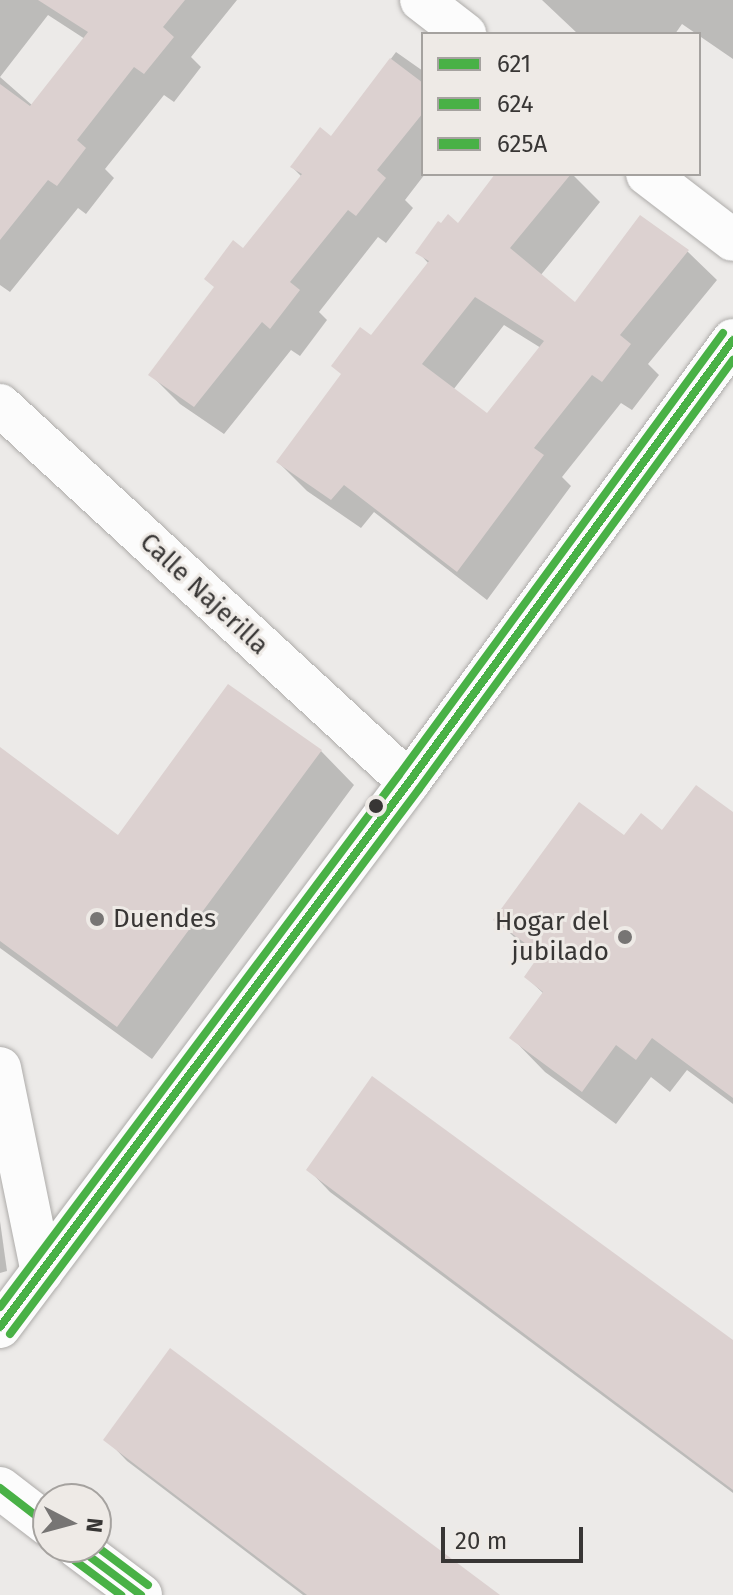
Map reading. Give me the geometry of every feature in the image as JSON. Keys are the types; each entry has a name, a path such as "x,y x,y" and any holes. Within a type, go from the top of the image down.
{"street":[{"path":"421,0 462,32"},
{"path":"650,176 733,240"},
{"path":"0,1327 409,782 733,340"},
{"name":"Calle Najerilla","path":"0,405 409,782"},
{"path":"0,1068 42,1272"},
{"path":"0,1488 32,1513"},
{"path":"98,1563 141,1595"}],"building":[{"path":"38,0 185,0 163,27 174,37 144,74 134,67 77,140 86,148 57,186 48,180 0,240 0,84 30,106 88,32"},
{"path":"390,58 421,81 421,115 377,170 386,178 356,216 348,210 290,282 300,290 270,329 262,322 194,407 148,375 214,287 204,279 233,240 243,248 302,174 290,167 320,127 331,136"},
{"path":"493,176 569,176 510,248 575,302 640,215 689,250 620,335 631,344 602,382 592,375 534,448 544,455 457,572 344,485 331,500 276,462 341,374 331,366 360,327 371,335 429,261 415,253 438,221 441,223 448,214 458,223","holes":["475,297 544,341 487,413 422,364"]},
{"path":"228,684 322,750 117,1027 0,941 0,747 118,835"},
{"name":"Hogar del jubilado","path":"696,785 733,812 733,1098 652,1038 636,1060 616,1045 582,1092 509,1038 543,992 524,977 540,954 493,920 579,802 624,835 641,813 662,830"},
{"path":"372,1076 733,1340 733,1490 306,1170"},
{"path":"170,1348 500,1595 307,1595 103,1440"}],"transit line":[{"name":"625A","path":"0,1307 399,775 723,333"},
{"name":"621","path":"0,1327 409,782 733,340"},
{"name":"624","path":"10,1334 419,789 733,360"},
{"name":"621","path":"0,1488 32,1513"},
{"name":"625A","path":"112,1558 148,1585"},
{"name":"624","path":"78,1563 121,1595"},
{"name":"621","path":"98,1563 141,1595"}],"place":[{"name":"Duendes","path":"97,919"},
{"name":"Hogar del jubilado","path":"625,937"}]}
